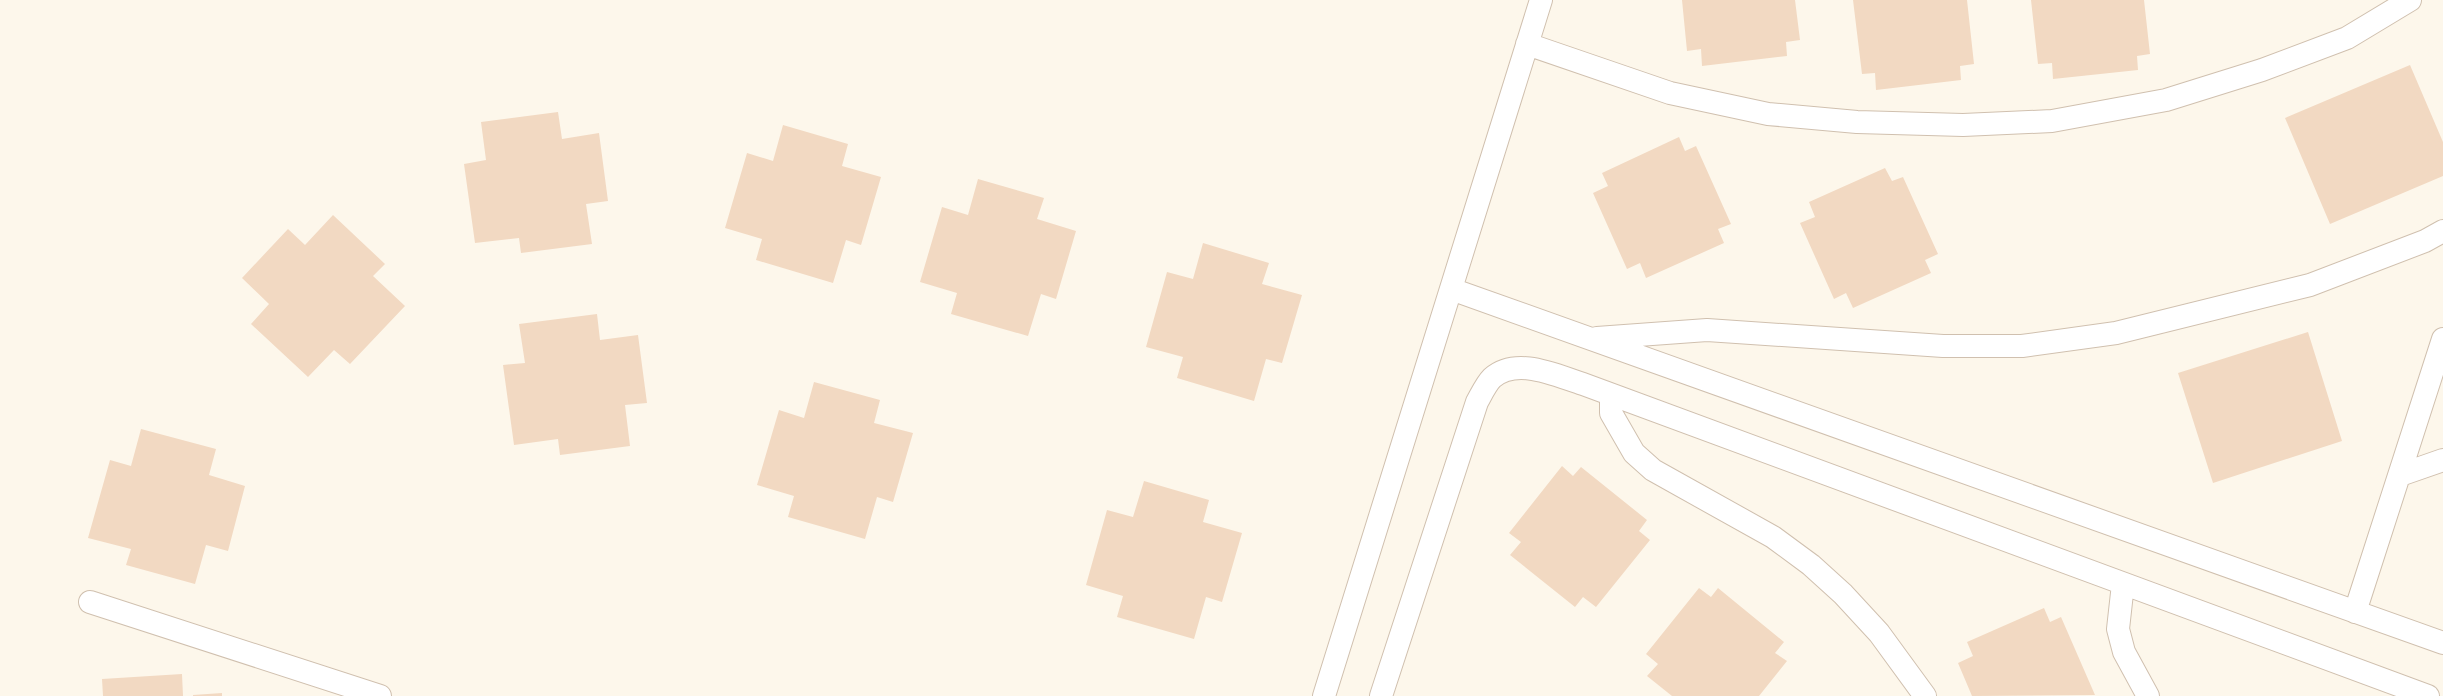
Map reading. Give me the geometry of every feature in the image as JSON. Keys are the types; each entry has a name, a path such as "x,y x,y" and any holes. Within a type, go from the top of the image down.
{"street":[{"path":"1324,696 1541,0"},
{"path":"1527,44 1670,93 1768,114 1857,122 1963,125 2052,121 2166,100 2262,70 2347,38 2410,0"},
{"path":"1590,339 1707,330 1943,346 2022,346 2116,333 2310,285 2425,241 2443,231"},
{"path":"1451,289 2443,643"},
{"path":"2356,612 2443,339"},
{"path":"1381,696 1477,402 1491,378 1512,368 1539,370 1612,395 2428,696"},
{"path":"1612,395 1611,413 1634,453 1653,470 1773,537 1811,565 1843,594 1879,633 1925,696"},
{"path":"2400,474 2443,460"},
{"path":"2123,584 2118,629 2124,652 2148,696"},
{"path":"90,602 380,696"}],"building":[{"path":"1682,0 1795,0 1800,40 1786,42 1787,56 1702,66 1701,49 1687,51"},
{"path":"1853,0 1967,0 1974,64 1960,66 1961,80 1876,90 1875,73 1862,74"},
{"path":"2031,0 2144,0 2150,54 2137,56 2138,70 2053,79 2052,63 2038,64"},
{"path":"2410,65 2443,142 2443,176 2330,224 2285,118"},
{"path":"558,112 562,139 599,133 608,201 586,204 592,244 521,253 519,238 475,243 464,164 486,160 481,122"},
{"path":"783,125 848,144 842,166 881,177 861,245 846,240 833,283 756,260 762,239 725,228 747,153 773,161"},
{"path":"1679,137 1685,151 1696,146 1731,224 1718,229 1724,243 1646,278 1640,263 1627,269 1593,193 1608,186 1602,173"},
{"path":"1885,168 1892,181 1903,177 1938,254 1925,260 1931,273 1853,308 1846,293 1834,299 1800,223 1815,217 1809,202"},
{"path":"978,179 1044,198 1037,219 1076,231 1056,299 1041,294 1028,336 951,314 957,293 920,282 942,207 968,215"},
{"path":"333,215 385,264 373,276 405,306 350,364 334,350 308,377 251,324 269,304 242,278 288,229 305,245"},
{"path":"1203,243 1269,263 1262,284 1302,295 1282,363 1266,359 1254,401 1177,378 1183,357 1146,347 1167,272 1193,279"},
{"path":"597,314 600,340 638,335 647,403 625,405 630,446 560,455 558,439 514,445 503,365 525,363 519,324"},
{"path":"2308,332 2342,441 2213,483 2178,373"},
{"path":"814,382 880,400 874,423 913,433 893,502 877,497 865,539 788,517 794,496 757,485 779,410 804,418"},
{"path":"141,429 216,449 209,475 245,486 228,551 206,545 195,584 126,565 131,549 88,538 110,460 131,466"},
{"path":"1562,466 1573,476 1581,467 1647,520 1639,531 1650,540 1596,607 1583,597 1575,607 1510,555 1521,542 1509,533"},
{"path":"1144,481 1209,500 1203,522 1242,533 1222,602 1206,597 1194,639 1117,617 1123,596 1086,585 1107,510 1133,517"},
{"path":"1699,588 1711,597 1718,588 1784,642 1775,653 1787,661 1759,696 1672,696 1647,676 1658,664 1646,654"},
{"path":"2044,608 2050,622 2061,617 2095,695 1972,696 1958,663 1973,656 1967,642"},
{"path":"182,674 183,696 103,696 102,679"},
{"path":"222,693 222,696 193,696 193,695"}]}
